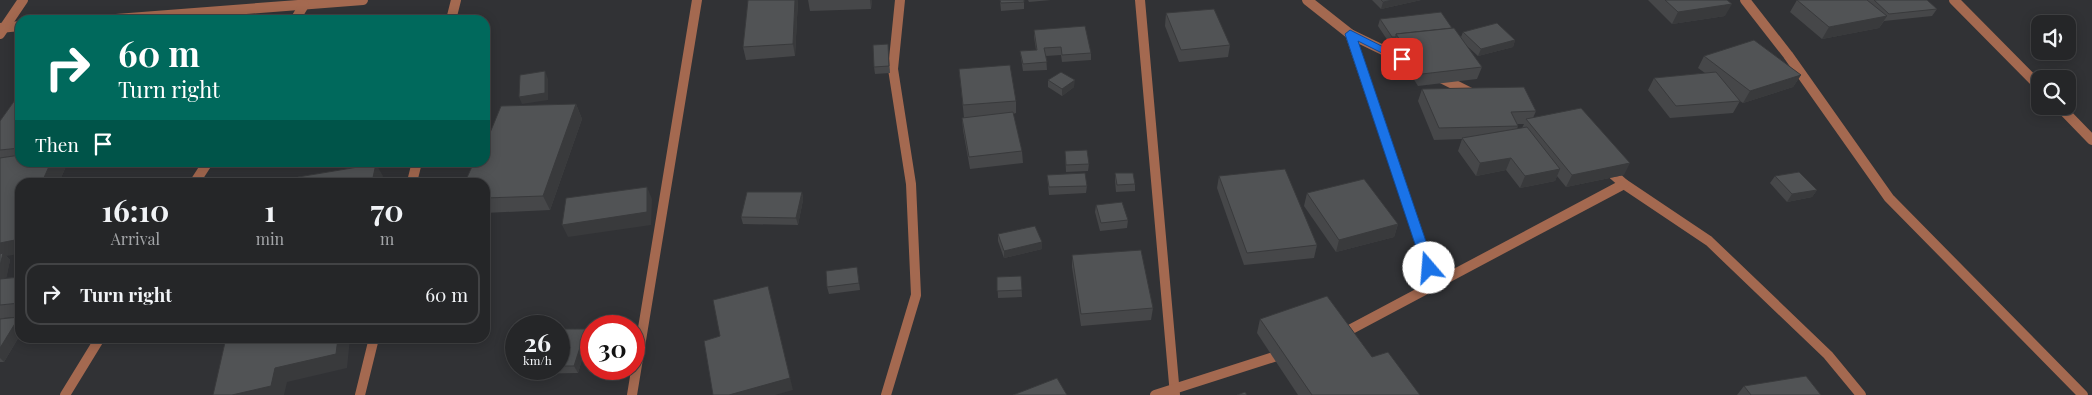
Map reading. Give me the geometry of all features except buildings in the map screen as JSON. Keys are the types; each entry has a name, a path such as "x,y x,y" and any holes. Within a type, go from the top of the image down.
{"street":[{"path":"1,30 23,0"},
{"path":"170,15 363,0"},
{"path":"452,15 456,0"},
{"path":"632,395 697,0"},
{"path":"886,395 916,295 911,184 894,69 900,0"},
{"path":"1140,0 1174,393"},
{"path":"1307,0 1350,34 1479,97"},
{"path":"1746,0 1788,55 1889,198 2054,368 2083,395"},
{"path":"1954,0 2031,78"},
{"path":"298,15 304,5"},
{"path":"1,30 15,27"},
{"path":"1350,34 1435,286"},
{"path":"2068,115 2092,140"},
{"path":"1598,161 1624,184 1709,241 1828,355 1861,395"},
{"path":"198,178 205,167"},
{"path":"1327,339 1348,337 1435,286 1624,184"},
{"path":"65,395 97,343"},
{"path":"360,395 373,343"},
{"path":"1155,395 1174,393 1300,348"}],"route":[{"path":"1402,59 1350,34 1429,268"}]}
